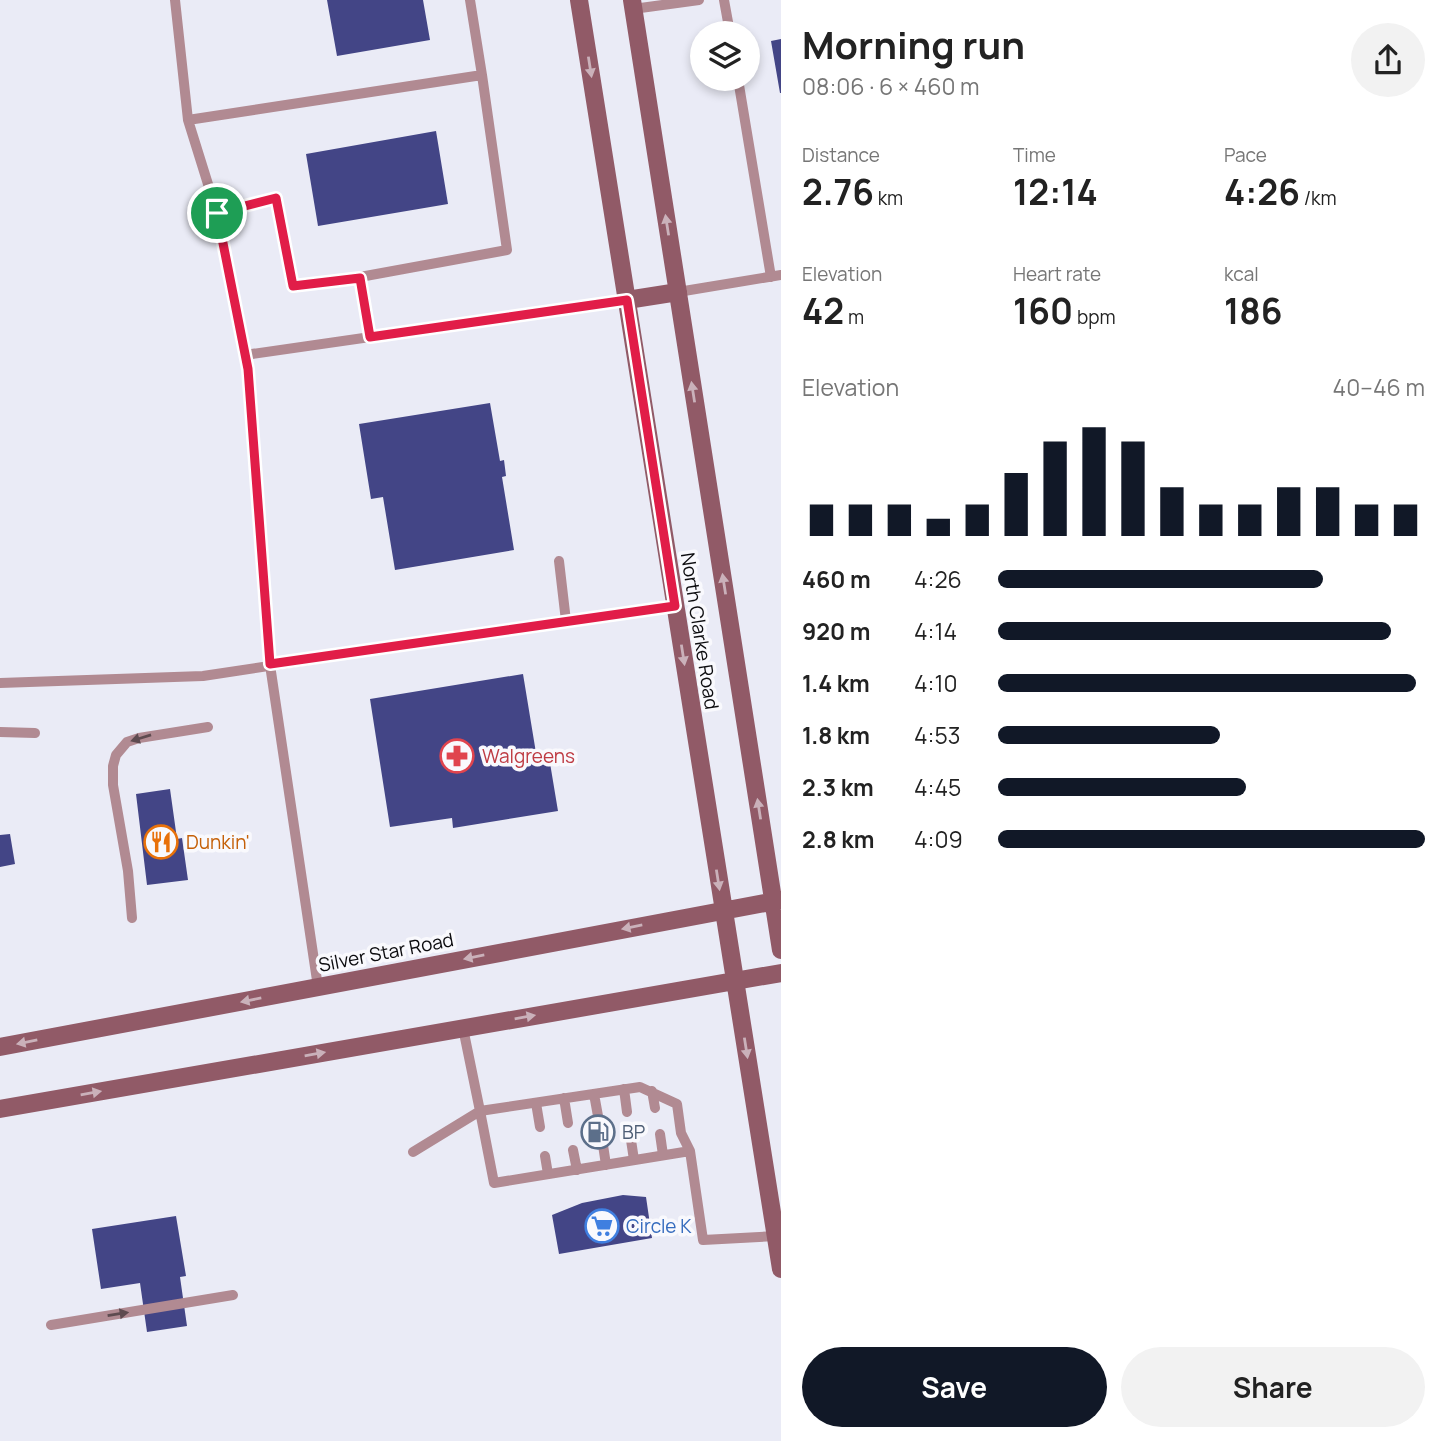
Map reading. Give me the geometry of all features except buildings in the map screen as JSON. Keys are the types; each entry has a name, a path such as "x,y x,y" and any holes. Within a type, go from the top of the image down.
{"street":[{"name":"North Clarke Road","path":"579,0 781,1269"},
{"name":"North Clarke Road","path":"633,4 777,900 781,950"},
{"path":"627,300 678,292"},
{"name":"Silver Star Road","path":"0,1047 777,900"},
{"path":"0,1109 781,972"}],"lane":[{"path":"175,0 188,120 217,213 246,355 270,664 318,987"},
{"path":"217,213 276,198 293,286 360,278 508,250 470,0"},
{"path":"633,4 699,0"},
{"path":"724,0 728,21"},
{"path":"188,120 482,75"},
{"path":"678,292 776,276 740,91"},
{"path":"360,278 370,337"},
{"path":"246,355 627,300"},
{"path":"559,561 566,621"},
{"path":"0,683 202,676 675,606"},
{"path":"132,918 128,871 113,785 116,755 127,743 139,738 208,727"},
{"path":"0,732 35,733"},
{"path":"463,1028 494,1183 690,1151"},
{"path":"413,1152 480,1111 640,1087 677,1104 681,1133 690,1151 703,1240 776,1236"},
{"path":"624,1089 627,1112"},
{"path":"652,1091 655,1108"},
{"path":"594,1094 598,1116"},
{"path":"564,1098 568,1123"},
{"path":"536,1103 540,1127"},
{"path":"660,1134 663,1155"},
{"path":"631,1140 634,1160"},
{"path":"603,1145 607,1165"},
{"path":"573,1150 577,1170"},
{"path":"545,1156 548,1174"},
{"path":"51,1325 233,1295"}],"place":[{"name":"Walgreens","path":"457,756"},
{"name":"Dunkin'","path":"161,842"},
{"name":"BP","path":"598,1132"},
{"name":"Circle K","path":"602,1226"}],"route":[{"path":"276,198 293,286 360,278 370,337 627,300 675,606 270,664 248,369 217,213 276,198"}]}
